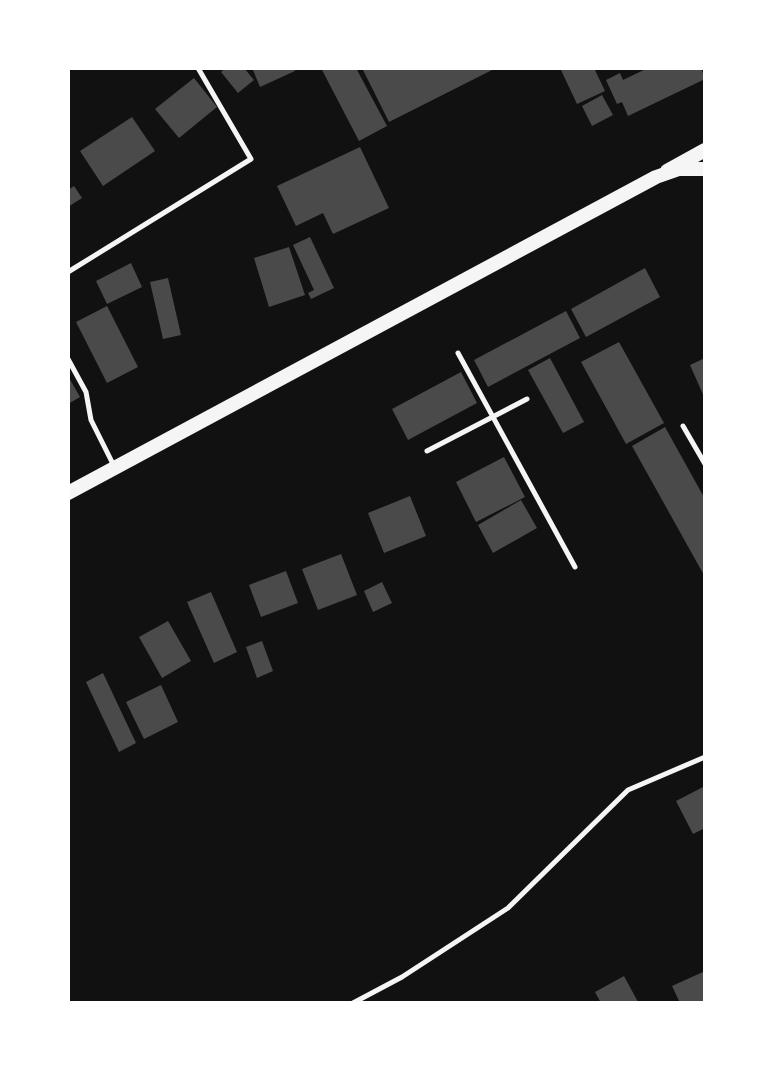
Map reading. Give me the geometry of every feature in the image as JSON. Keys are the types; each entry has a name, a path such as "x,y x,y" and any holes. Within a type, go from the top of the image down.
{"main road":[{"path":"68,493 705,150"},
{"path":"656,177 679,169 705,169"}],"lane":[{"path":"68,272 251,159 198,68"},
{"path":"458,353 575,567"},
{"path":"68,359 86,392 91,420 114,467"},
{"path":"427,451 527,399"},
{"path":"683,426 705,464"},
{"path":"353,1003 402,977 508,908 628,790 705,757"}],"building":[{"path":"226,68 244,68 254,80 238,93 221,72"},
{"path":"294,68 295,71 260,87 253,70"},
{"path":"321,68 356,68 387,126 359,141"},
{"path":"362,68 496,68 389,122"},
{"path":"560,68 594,68 605,91 577,104"},
{"path":"648,68 701,68 705,79 628,116 622,102 617,104 606,80 620,73 623,80"},
{"path":"194,78 217,107 179,138 155,109"},
{"path":"602,95 613,115 592,126 582,106"},
{"path":"132,117 155,151 103,186 80,151"},
{"path":"360,147 389,208 333,234 323,213 296,226 277,186"},
{"path":"74,186 82,198 68,207 68,190"},
{"path":"310,237 334,288 311,299 308,293 314,290 293,245"},
{"path":"289,247 305,295 269,307 254,258"},
{"path":"131,263 142,287 107,304 96,281"},
{"path":"645,268 660,297 586,337 571,309"},
{"path":"168,278 181,335 163,339 150,282"},
{"path":"107,306 138,367 107,383 76,322"},
{"path":"566,311 580,338 488,387 474,360"},
{"path":"619,342 664,423 626,444 581,362"},
{"path":"550,358 584,422 563,433 528,370"},
{"path":"705,358 705,399 690,365"},
{"path":"461,372 477,403 408,440 392,409"},
{"path":"68,376 80,397 68,404"},
{"path":"665,427 705,499 705,577 632,446"},
{"path":"504,457 525,497 476,522 456,482"},
{"path":"410,496 426,536 384,553 368,513"},
{"path":"521,500 537,528 493,553 478,525"},
{"path":"341,554 357,595 318,610 302,569"},
{"path":"286,571 298,603 261,617 249,585"},
{"path":"382,582 392,603 373,612 364,591"},
{"path":"211,592 237,652 214,663 187,602"},
{"path":"168,621 191,661 162,678 139,637"},
{"path":"262,641 273,671 257,678 246,647"},
{"path":"103,673 136,743 119,752 86,682"},
{"path":"161,685 178,722 144,739 126,702"},
{"path":"705,786 705,828 693,834 676,801"},
{"path":"705,971 705,1003 680,1003 672,986"},
{"path":"624,976 638,1002 601,1003 595,992"}]}
